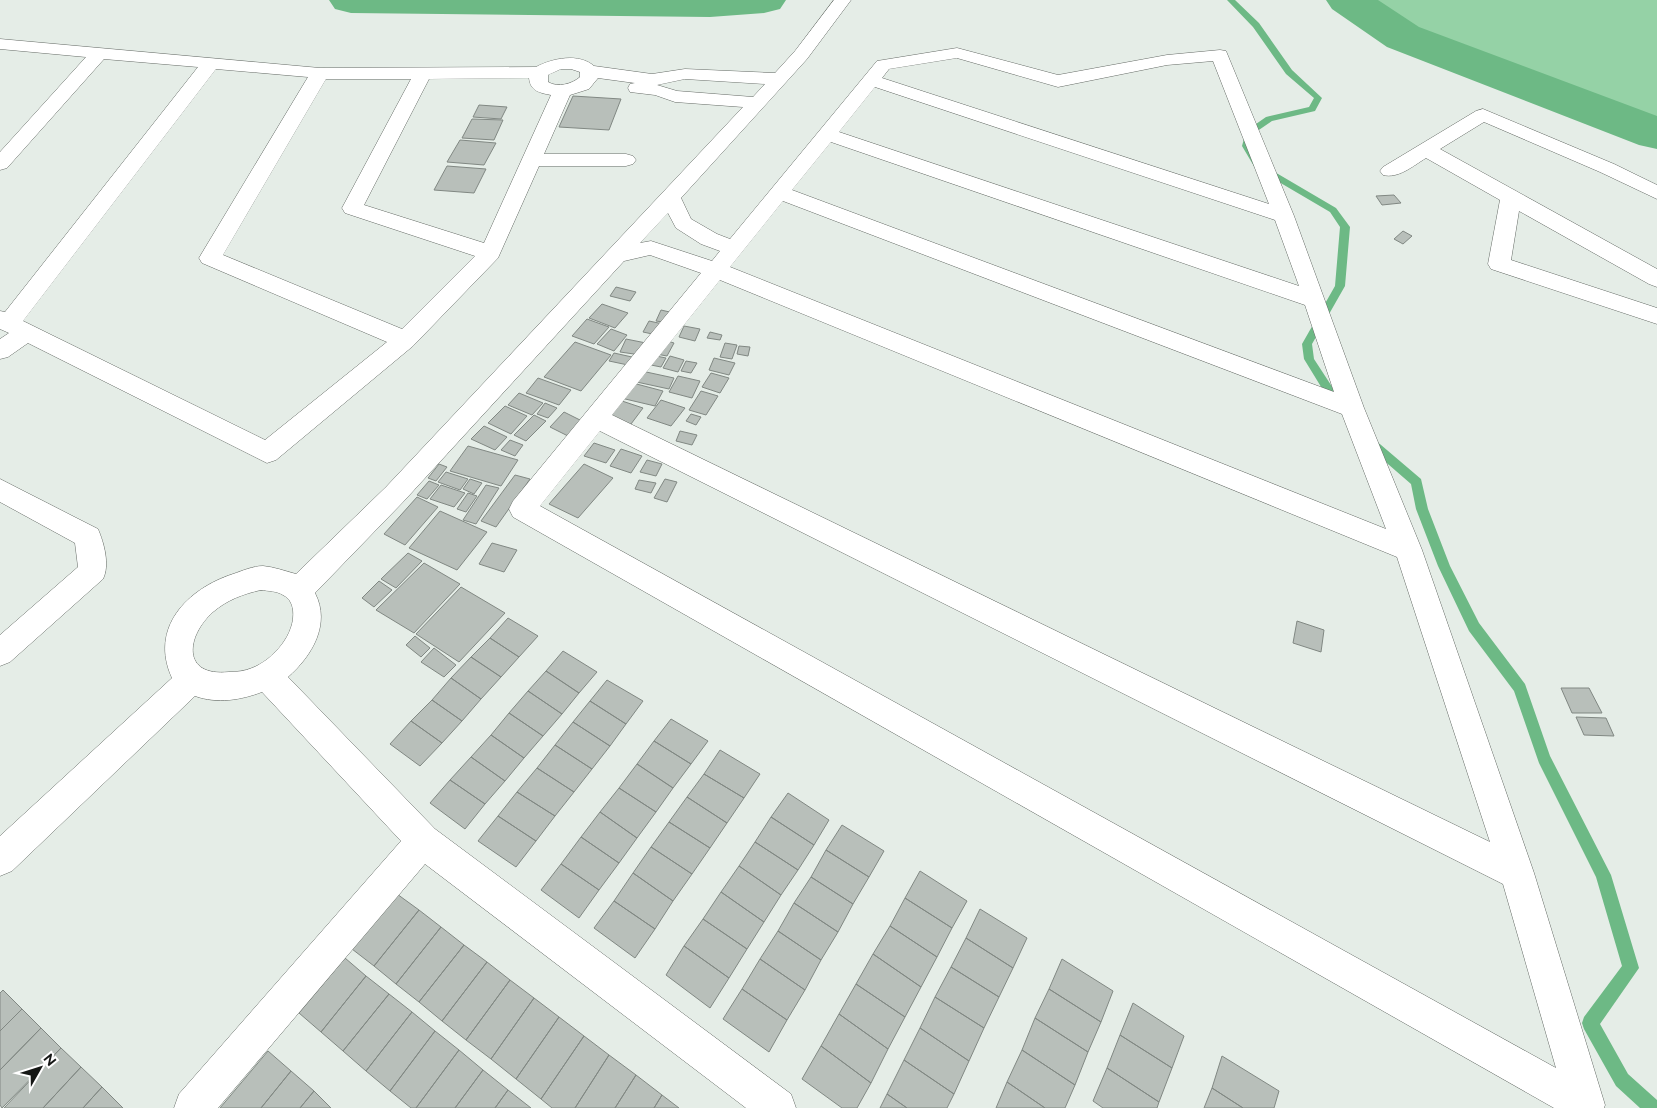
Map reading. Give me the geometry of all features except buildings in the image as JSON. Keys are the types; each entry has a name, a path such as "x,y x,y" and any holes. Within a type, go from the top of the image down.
{"street":[{"path":"299,590 395,494 758,103 801,55 843,0"},
{"path":"0,44 320,73 540,72"},
{"path":"957,53 1058,81 1167,60 1220,55 1284,216 1352,408 1408,550 1516,872 1586,1105 522,509 827,134 883,65 957,53"},
{"path":"0,164 98,54"},
{"path":"758,103 675,96 657,90 588,76 578,63 568,62 547,66 537,77 538,83 543,88 562,91 572,89 588,76 652,80 685,74 779,79"},
{"path":"0,350 12,325 210,64"},
{"path":"320,73 210,258 405,340"},
{"path":"423,74 352,208 490,253"},
{"path":"871,80 1284,216"},
{"path":"12,325 267,452 405,340 490,253 562,91"},
{"path":"1390,172 1483,115 1607,168 1657,193"},
{"path":"827,134 1315,300"},
{"path":"1426,150 1657,279"},
{"path":"532,160 626,160"},
{"path":"779,192 1352,408"},
{"path":"1511,196 1499,264 1657,316"},
{"path":"670,197 683,223 709,239 733,248"},
{"path":"615,256 651,248 716,270 1408,550"},
{"path":"596,418 1516,872"},
{"path":"0,490 88,537 92,571 0,653"},
{"path":"261,578 282,581 299,590 308,609 305,632 291,656 266,675 237,686 209,687 192,679 180,666 177,648 182,629 194,611 214,594 237,583 261,578"},
{"path":"266,675 423,841 773,1107"},
{"path":"0,859 192,679"},
{"path":"194,1108 423,841"}],"green space":[{"path":"1348,0 1657,0 1657,134 1403,37"}],"waterway":[{"path":"351,0 710,4 764,0"},
{"path":"1231,0 1256,25 1289,72 1318,98 1312,109 1269,119 1249,133 1246,146 1258,166 1333,210 1345,227 1340,286 1307,344 1309,359 1338,405"},
{"path":"1348,0 1403,37 1657,134"},
{"path":"1370,442 1417,482 1422,509 1444,566 1474,627 1520,688 1544,758 1603,875 1631,968 1590,1023 1622,1080 1653,1108"}]}
